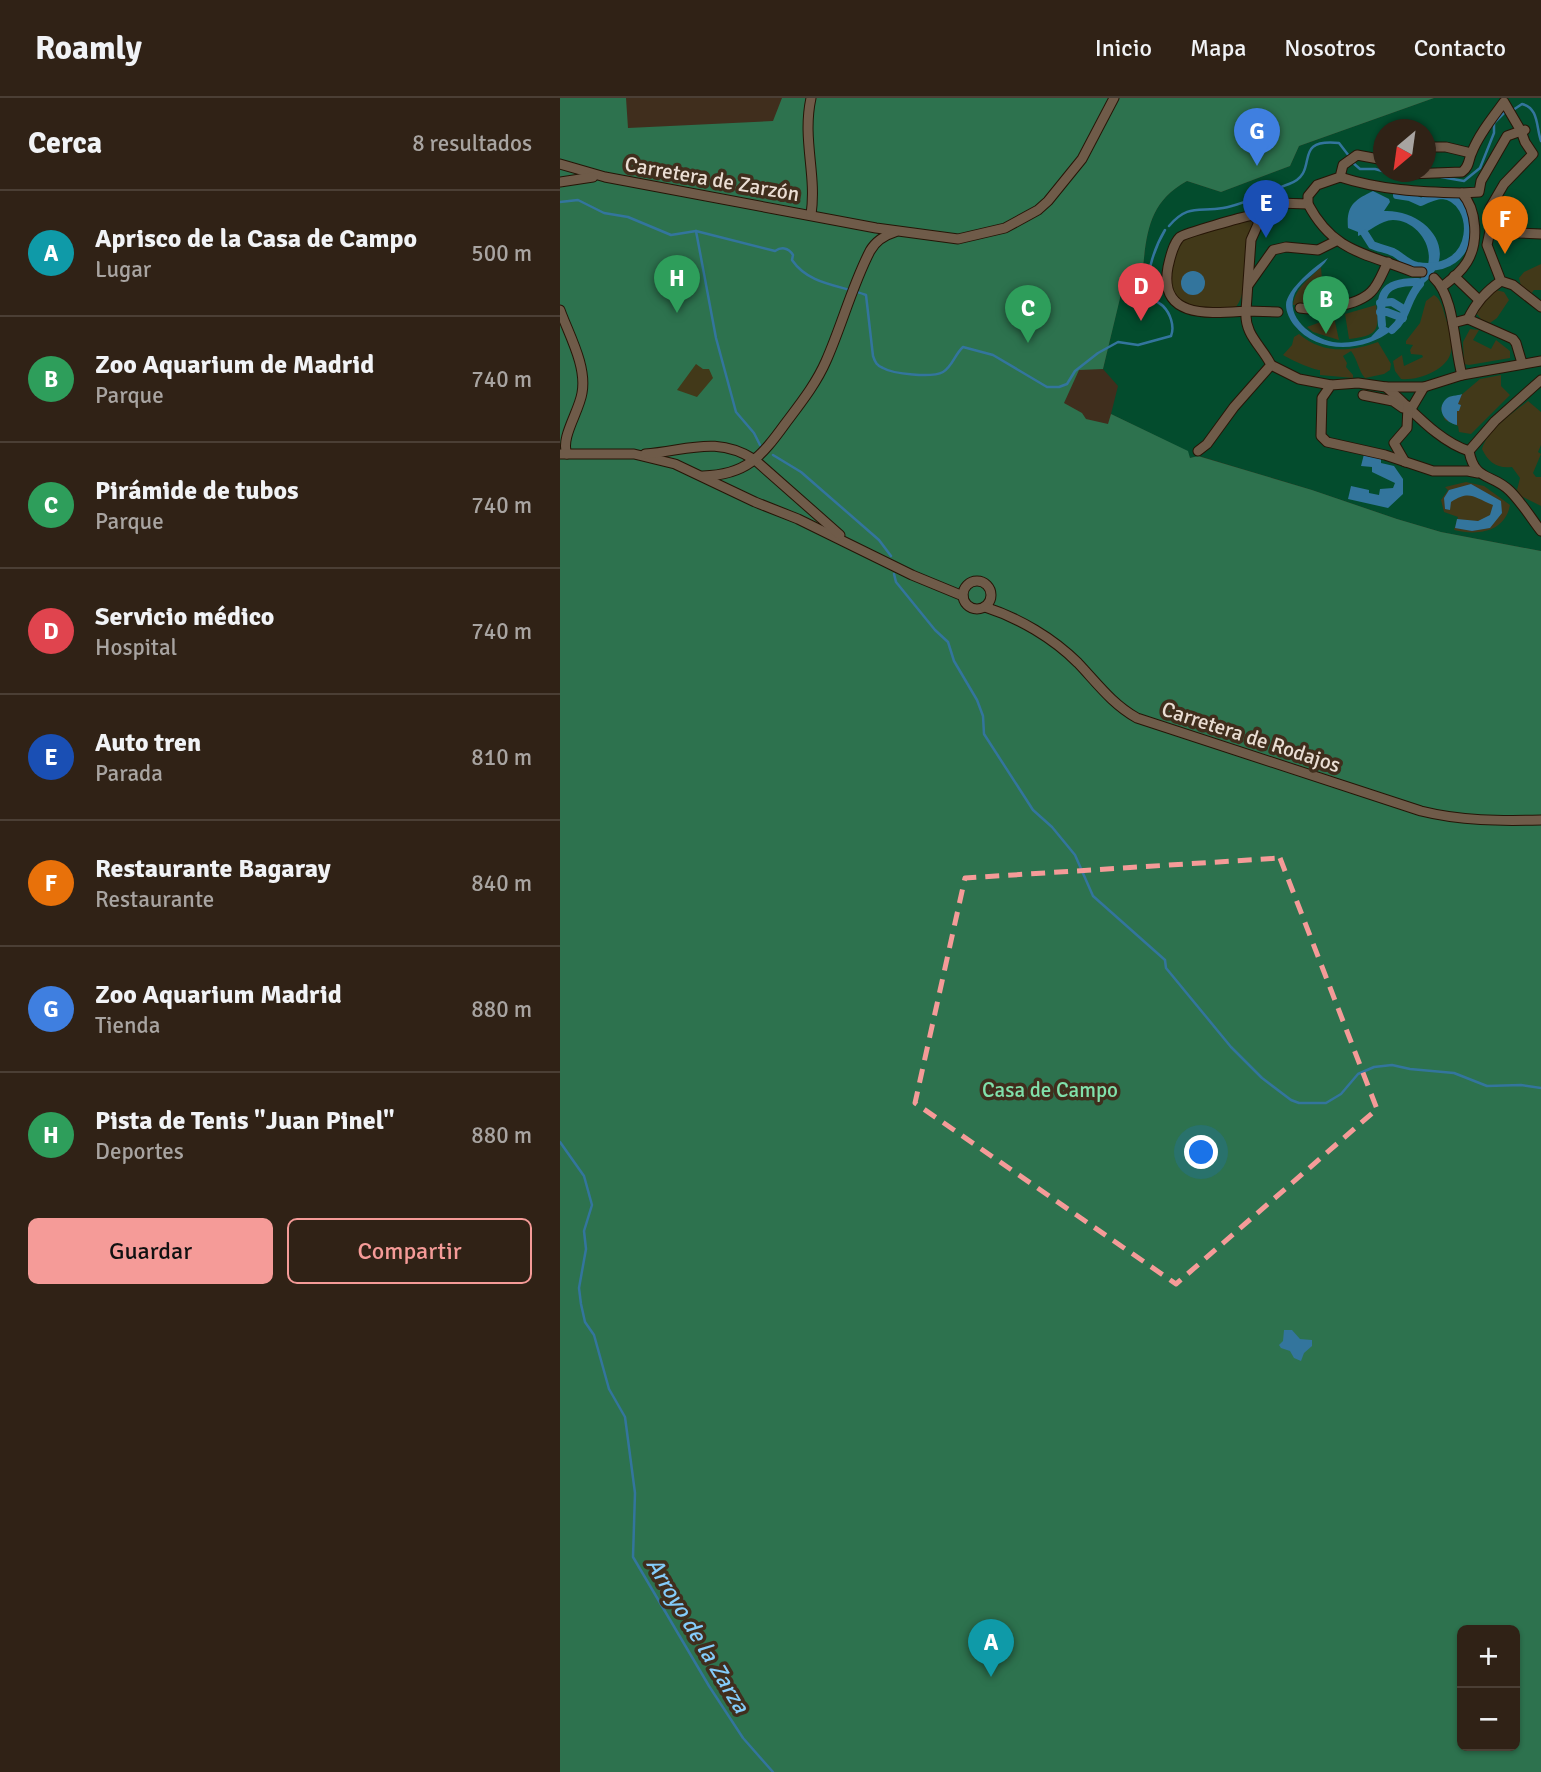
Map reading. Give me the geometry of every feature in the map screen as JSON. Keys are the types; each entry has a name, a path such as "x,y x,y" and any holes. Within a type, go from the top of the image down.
{"street":[{"path":"811,98 806,130 813,192 811,215"},
{"name":"Carretera de Zarzón","path":"560,164 605,177 858,225 958,239 1005,228 1048,201 1082,159 1114,98"},
{"path":"1436,173 1462,172 1467,168 1471,153 1504,102 1524,130 1525,142 1537,156 1504,184 1490,208"},
{"path":"1501,281 1487,244 1492,222 1490,208 1479,192 1481,181 1507,136 1524,130"},
{"path":"1436,147 1471,153"},
{"path":"1340,177 1343,165 1357,155 1373,158"},
{"path":"560,182 605,177"},
{"path":"1422,272 1413,272 1336,242 1317,222 1308,204 1308,196 1317,185 1340,177 1410,191 1479,192"},
{"path":"1443,286 1466,263 1471,254 1473,211 1462,193"},
{"path":"1308,204 1276,198 1259,222 1251,240 1245,322 1258,349 1267,355 1271,365 1299,379 1312,382 1424,387 1462,375 1541,360"},
{"path":"1259,222 1253,215 1190,231 1180,237 1173,250 1167,276 1172,296 1181,306 1194,312 1278,312"},
{"path":"1492,222 1518,233 1541,233"},
{"path":"858,225 868,231 873,247"},
{"path":"698,475 729,474 755,460 815,382 879,233 876,228"},
{"path":"873,247 887,235 898,232"},
{"path":"1249,284 1273,250 1286,247 1318,250 1336,242"},
{"path":"1300,308 1314,310 1364,299 1374,289 1388,262"},
{"path":"1454,276 1479,300"},
{"path":"1434,278 1443,286 1462,375"},
{"path":"1468,319 1487,290 1501,281"},
{"path":"1501,281 1513,285 1541,307"},
{"path":"560,310 583,377 583,391 577,414 564,435 564,454 634,454 674,452 704,445 726,446 755,460 852,545"},
{"path":"1453,323 1468,319 1515,341 1522,363"},
{"path":"1198,451 1207,444 1234,407 1271,365"},
{"path":"1469,451 1495,421 1541,380"},
{"path":"1312,382 1322,398"},
{"path":"1331,384 1322,398 1321,436 1327,442 1433,471 1478,473 1506,487 1541,531"},
{"path":"1386,387 1456,446 1469,451"},
{"path":"1405,463 1394,443 1407,428 1409,409 1424,387"},
{"path":"1363,395 1393,401 1409,409"},
{"path":"1469,451 1471,462 1478,473"},
{"path":"634,454 675,464 912,575 963,596"},
{"path":"971,582 984,582 992,594 985,607 973,609 965,603 964,589 971,582"},
{"name":"Carretera de Rodajos","path":"985,607 1031,628 1056,644 1077,662 1111,700 1137,718 1421,811 1450,818 1541,820"}],"highlighted area":[{"path":"1280,858 1377,1109 1176,1284 915,1103 965,878"}],"green space":[{"name":"Casa de Campo","path":"560,98 626,98 628,128 773,121 782,98 1434,98 1299,146 1290,166 1221,192 1187,181 1172,191 1161,203 1149,229 1140,293 1122,290 1103,369 1079,370 1064,403 1082,413 1086,419 1108,424 1111,414 1188,451 1190,458 1198,456 1441,532 1541,551 1541,1772 560,1772"},
{"path":"1434,98 1541,98 1541,551 1441,532 1199,456 1190,458 1187,451 1111,414 1118,386 1103,369 1122,289 1140,293 1149,229 1161,203 1187,181 1221,192 1290,166 1299,146 1373,120 1373,182 1436,182 1436,119 1375,119"}],"sand":[{"path":"1250,218 1254,223 1247,244 1242,293 1233,310 1192,307 1179,301 1173,293 1170,275 1175,255 1185,238"},
{"path":"1541,264 1541,290 1534,290 1531,294 1521,286 1519,278 1524,272"},
{"path":"1321,267 1325,289 1323,298 1327,302 1293,305 1300,288"},
{"path":"1496,290 1504,292 1509,300 1497,318 1490,323 1476,313"},
{"path":"1434,295 1442,306 1450,331 1451,352 1444,364 1431,373 1401,379 1395,371 1393,361 1402,355 1404,366 1423,357 1411,354 1413,345 1406,344 1406,341 1420,323 1426,301"},
{"path":"1376,305 1378,321 1374,331 1349,339 1345,314"},
{"path":"1334,317 1339,340 1313,332 1307,327"},
{"path":"1470,329 1479,330 1473,340 1491,349 1496,340 1510,351 1510,358 1464,364 1463,342"},
{"path":"1299,334 1327,348 1358,348 1378,342 1391,364 1390,370 1365,378 1351,351 1343,356 1353,378 1320,375 1320,370 1283,355 1292,345 1294,337"},
{"path":"696,364 703,369 709,369 713,378 697,397 677,390"},
{"path":"1501,375 1501,386 1510,395 1471,434 1459,432 1458,426 1445,420 1441,408 1449,397 1460,396 1480,379"},
{"path":"1528,401 1541,412 1541,445 1538,452 1541,454 1533,473 1536,477 1541,477 1541,506 1521,496 1517,490 1520,478 1512,467 1494,464 1482,449 1495,428"},
{"path":"1466,482 1484,486 1510,505 1503,521 1481,532 1454,530 1458,517 1444,512 1441,500 1448,490 1445,487"}],"water":[{"path":"1373,191 1389,199 1384,211 1413,217 1425,224 1434,234 1440,258 1435,271 1424,283 1418,282 1427,268 1428,251 1416,229 1409,224 1393,220 1358,236 1358,232 1348,228 1350,209 1361,197"},
{"path":"1328,258 1295,293 1293,310 1302,325 1325,340 1338,343 1371,337 1382,325 1392,330 1369,343 1342,347 1316,342 1294,325 1287,310 1287,299 1302,278"},
{"path":"1193,271 1204,278 1205,283 1198,294 1193,295 1182,288 1181,283 1188,272"},
{"path":"1462,394 1458,404 1461,405 1457,411 1457,425 1446,419 1442,407 1448,398"},
{"path":"1364,454 1381,458 1381,463 1394,466 1403,479 1403,494 1388,508 1348,499 1351,486 1379,495 1380,489 1393,488 1395,483 1372,472 1372,467 1361,466"},
{"path":"1471,484 1501,501 1502,513 1490,528 1472,531 1455,528 1457,519 1478,521 1490,515 1493,505 1476,497 1463,496 1451,502 1450,510 1445,509 1444,498 1449,490"},
{"path":"1284,1330 1292,1330 1300,1339 1312,1340 1312,1346 1304,1353 1301,1361 1279,1345 1283,1341"}],"waterway":[{"path":"1513,110 1522,104 1531,110 1541,141"},
{"path":"1441,177 1464,181 1480,168 1494,133 1494,123 1506,111"},
{"path":"1169,226 1182,214 1248,201 1299,179 1310,151 1315,146 1339,143 1349,156"},
{"path":"1352,162 1360,169 1373,169"},
{"path":"1365,234 1372,245 1393,252 1417,266 1438,266 1453,260 1463,249 1467,221 1463,209 1454,199 1439,195 1421,202 1397,195"},
{"path":"560,202 578,200 604,213 628,217 671,235 696,231 775,251 787,249 793,255 792,260 807,275 866,295 873,356 878,365 888,370 913,375 938,374 949,367 963,347 993,355 1047,387 1067,384 1075,371 1118,342 1138,345 1171,336 1170,316 1154,299 1149,284 1151,264 1165,230"},
{"path":"696,231 716,338 736,412 754,433 760,445"},
{"path":"1382,325 1381,305 1385,292 1397,284 1418,282"},
{"path":"1392,330 1420,284"},
{"path":"1380,303 1392,302 1405,310"},
{"path":"1380,312 1403,318"},
{"path":"773,455 801,472 879,540 891,556"},
{"path":"894,574 896,582 948,642 954,661 977,700 983,716 984,734 1033,810 1052,827 1075,855 1093,896 1165,960 1166,968 1231,1047 1262,1078 1299,1103 1326,1103 1341,1094 1358,1074 1374,1067 1392,1065 1454,1073 1487,1086 1521,1085 1541,1088"},
{"name":"Arroyo de la Zarza","path":"560,1142 584,1176 592,1205 584,1231 586,1249 579,1288 585,1322 594,1335 609,1389 625,1417 635,1493 633,1557 709,1686 743,1738 773,1772"}],"place":[{"name":"Zoo Aquarium Madrid","path":"1257,166"},
{"name":"Auto tren","path":"1266,238"},
{"name":"Restaurante Bagaray","path":"1505,254"},
{"name":"Pista de Tenis \"Juan Pinel\"","path":"677,313"},
{"name":"Servicio médico","path":"1141,321"},
{"name":"Zoo Aquarium de Madrid","path":"1326,334"},
{"name":"Pirámide de tubos","path":"1028,343"},
{"name":"Aprisco de la Casa de Campo","path":"991,1677"}]}
